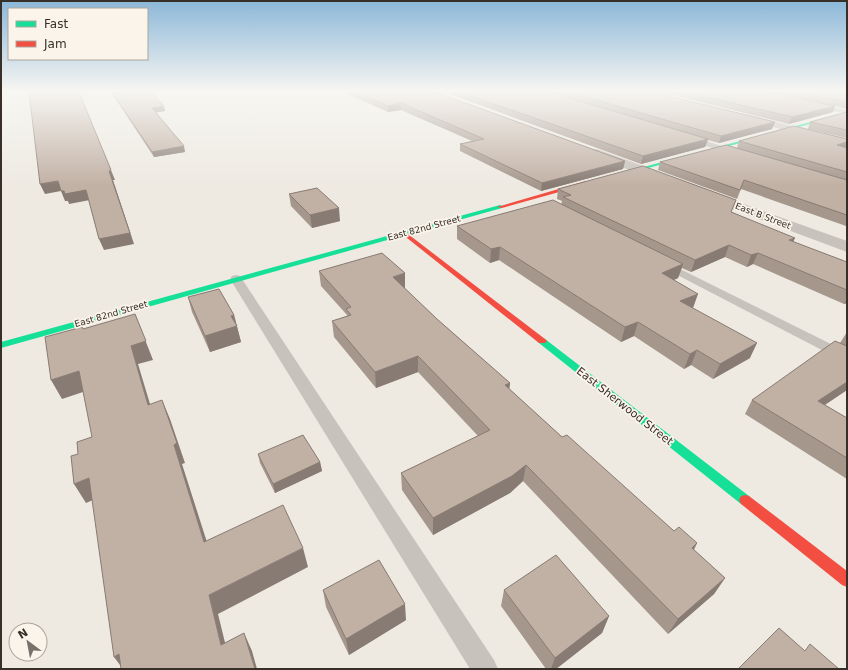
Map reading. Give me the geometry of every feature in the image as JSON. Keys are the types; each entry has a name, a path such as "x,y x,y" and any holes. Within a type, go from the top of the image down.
{"street":[{"path":"770,123 847,143"},
{"path":"609,177 807,123"},
{"path":"587,150 669,180"},
{"name":"East 82nd Street","path":"1,345 594,181"},
{"name":"East B Street","path":"698,191 847,247"},
{"name":"East Sherwood Street","path":"404,233 847,580"}],"lane":[{"path":"682,136 742,154"},
{"path":"533,198 547,205"},
{"path":"652,258 847,358"},
{"path":"236,279 485,669"}],"building":[{"path":"33,123 92,123 111,170 109,171 130,233 99,239 86,190 65,194 64,191 61,191 58,181 40,184"},
{"path":"133,123 165,123 184,146 152,152"},
{"path":"448,123 521,123 625,161 542,183 460,144 484,139"},
{"path":"549,123 655,123 708,139 643,156"},
{"path":"677,123 770,123 721,136"},
{"path":"816,123 847,123 847,130"},
{"path":"794,126 847,139 847,142 837,145 847,148 847,172 739,141"},
{"path":"726,145 847,180 847,215 744,180 740,190 660,162"},
{"path":"643,166 736,200 731,212 795,238 789,240 847,262 847,290 758,253 751,255 729,245 695,260 563,197 571,195 558,189"},
{"path":"317,188 339,208 310,215 289,194"},
{"path":"553,200 683,264 662,273 698,294 680,301 757,343 720,364 697,350 690,354 638,322 625,327 500,247 491,249 457,226"},
{"path":"382,253 405,273 393,277 437,319 510,383 505,385 562,437 567,435 674,531 679,527 697,543 692,548 725,578 678,619 526,465 512,476 433,518 401,473 490,430 418,356 375,372 332,321 351,315 346,309 351,307 319,271"},
{"path":"219,289 234,315 231,316 237,326 205,336 188,297"},
{"path":"135,314 146,341 131,346 148,405 162,400 177,443 174,445 204,542 283,505 303,548 209,595 221,645 244,633 255,669 121,669 119,654 114,657 89,478 74,484 71,456 78,454 77,442 92,437 79,371 51,380 45,337 82,327 83,329"},
{"path":"835,341 847,346 847,382 818,401 847,418 847,458 752,400"},
{"path":"303,435 320,462 273,484 258,454"},
{"path":"556,555 609,616 555,658 504,590"},
{"path":"379,560 405,604 346,639 323,590"},
{"path":"779,628 805,651 810,644 839,669 738,669"}],"traffic: fast":[{"path":"617,175 809,123"},
{"path":"1,345 500,207"},
{"path":"542,341 745,500"}],"traffic: jam":[{"path":"500,207 586,183"},
{"path":"404,233 542,341"},
{"path":"745,500 847,580"}]}
